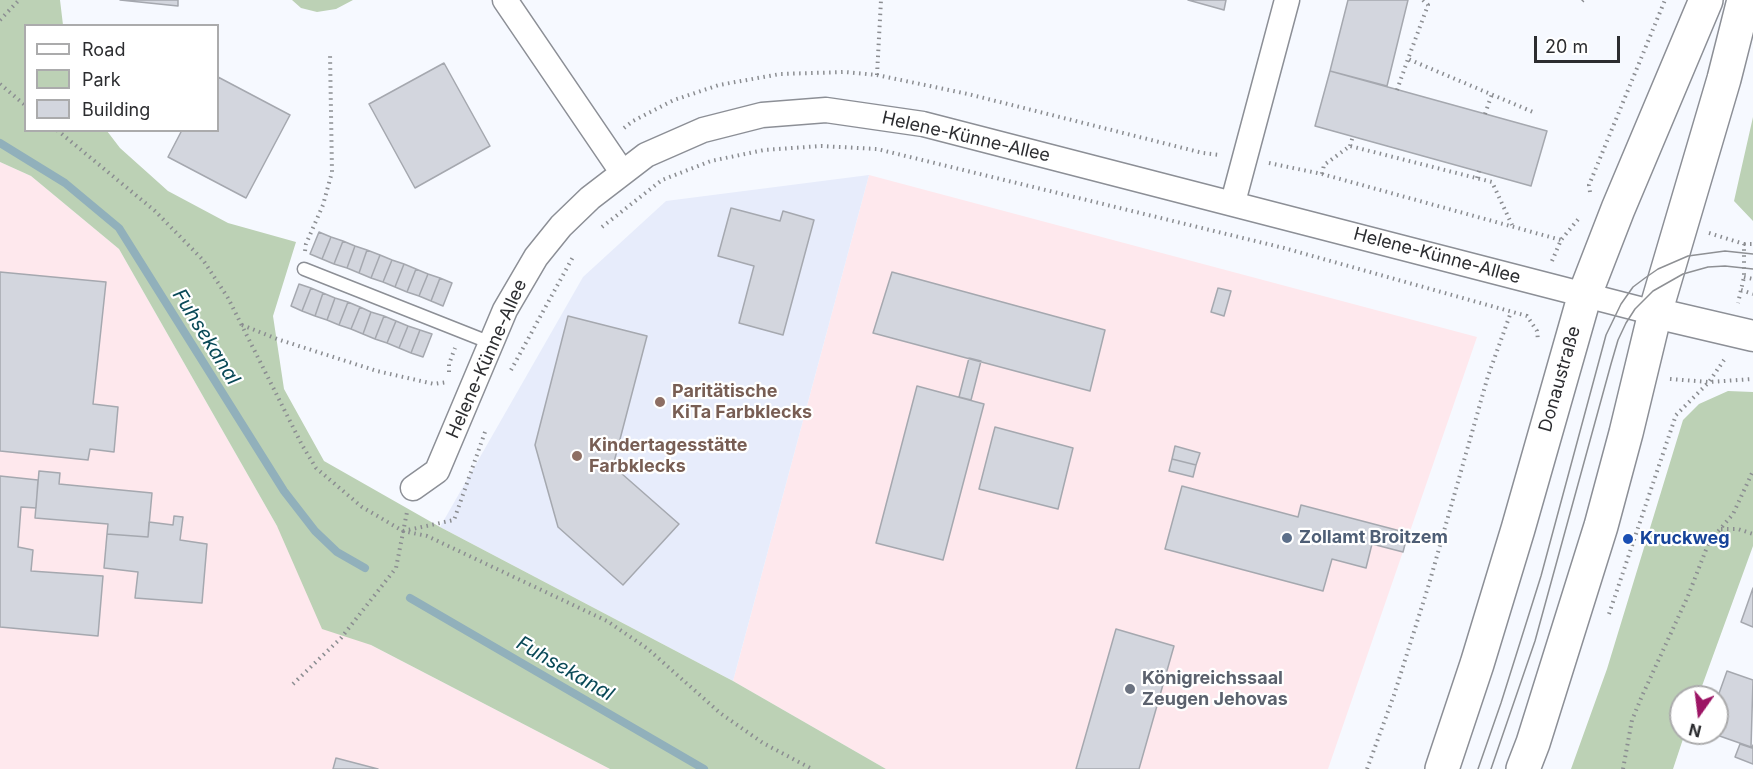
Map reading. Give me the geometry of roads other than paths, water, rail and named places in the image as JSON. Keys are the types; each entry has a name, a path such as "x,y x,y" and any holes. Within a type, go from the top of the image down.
{"main road":[{"name":"Donaustraße","path":"1442,769 1518,529 1584,294 1706,0"},
{"path":"1523,769 1601,526 1655,313 1724,79 1744,0"}],"street":[{"path":"505,0 622,172"},
{"path":"1233,202 1287,0"},
{"name":"Helene-Künne-Allee","path":"412,488 437,471 505,310 536,257 561,226 590,198 646,155 703,130 762,115 826,110 923,124 1233,202 1655,313"},
{"path":"1655,313 1753,336"}],"lane":[{"path":"303,269 491,343"}],"waterway":[{"name":"Fuhsekanal","path":"0,143 65,183 119,228 284,491 315,531 337,552 365,568"},
{"name":"Fuhsekanal","path":"410,598 704,769"}],"tram line":[{"path":"1478,769 1541,576 1606,335 1621,304 1633,287 1645,278 1658,269 1688,256 1725,251 1753,254"},
{"path":"1491,769 1535,641 1611,364 1626,323 1635,309 1653,291 1683,274 1708,267 1753,269"}],"place":[{"name":"Paritätische KiTa Farbklecks","path":"660,402"},
{"name":"Kindertagesstätte Farbklecks","path":"577,456"},
{"name":"Zollamt Broitzem","path":"1287,538"},
{"name":"Kruckweg","path":"1628,539"},
{"name":"Königreichssaal Zeugen Jehovas","path":"1130,689"}]}
